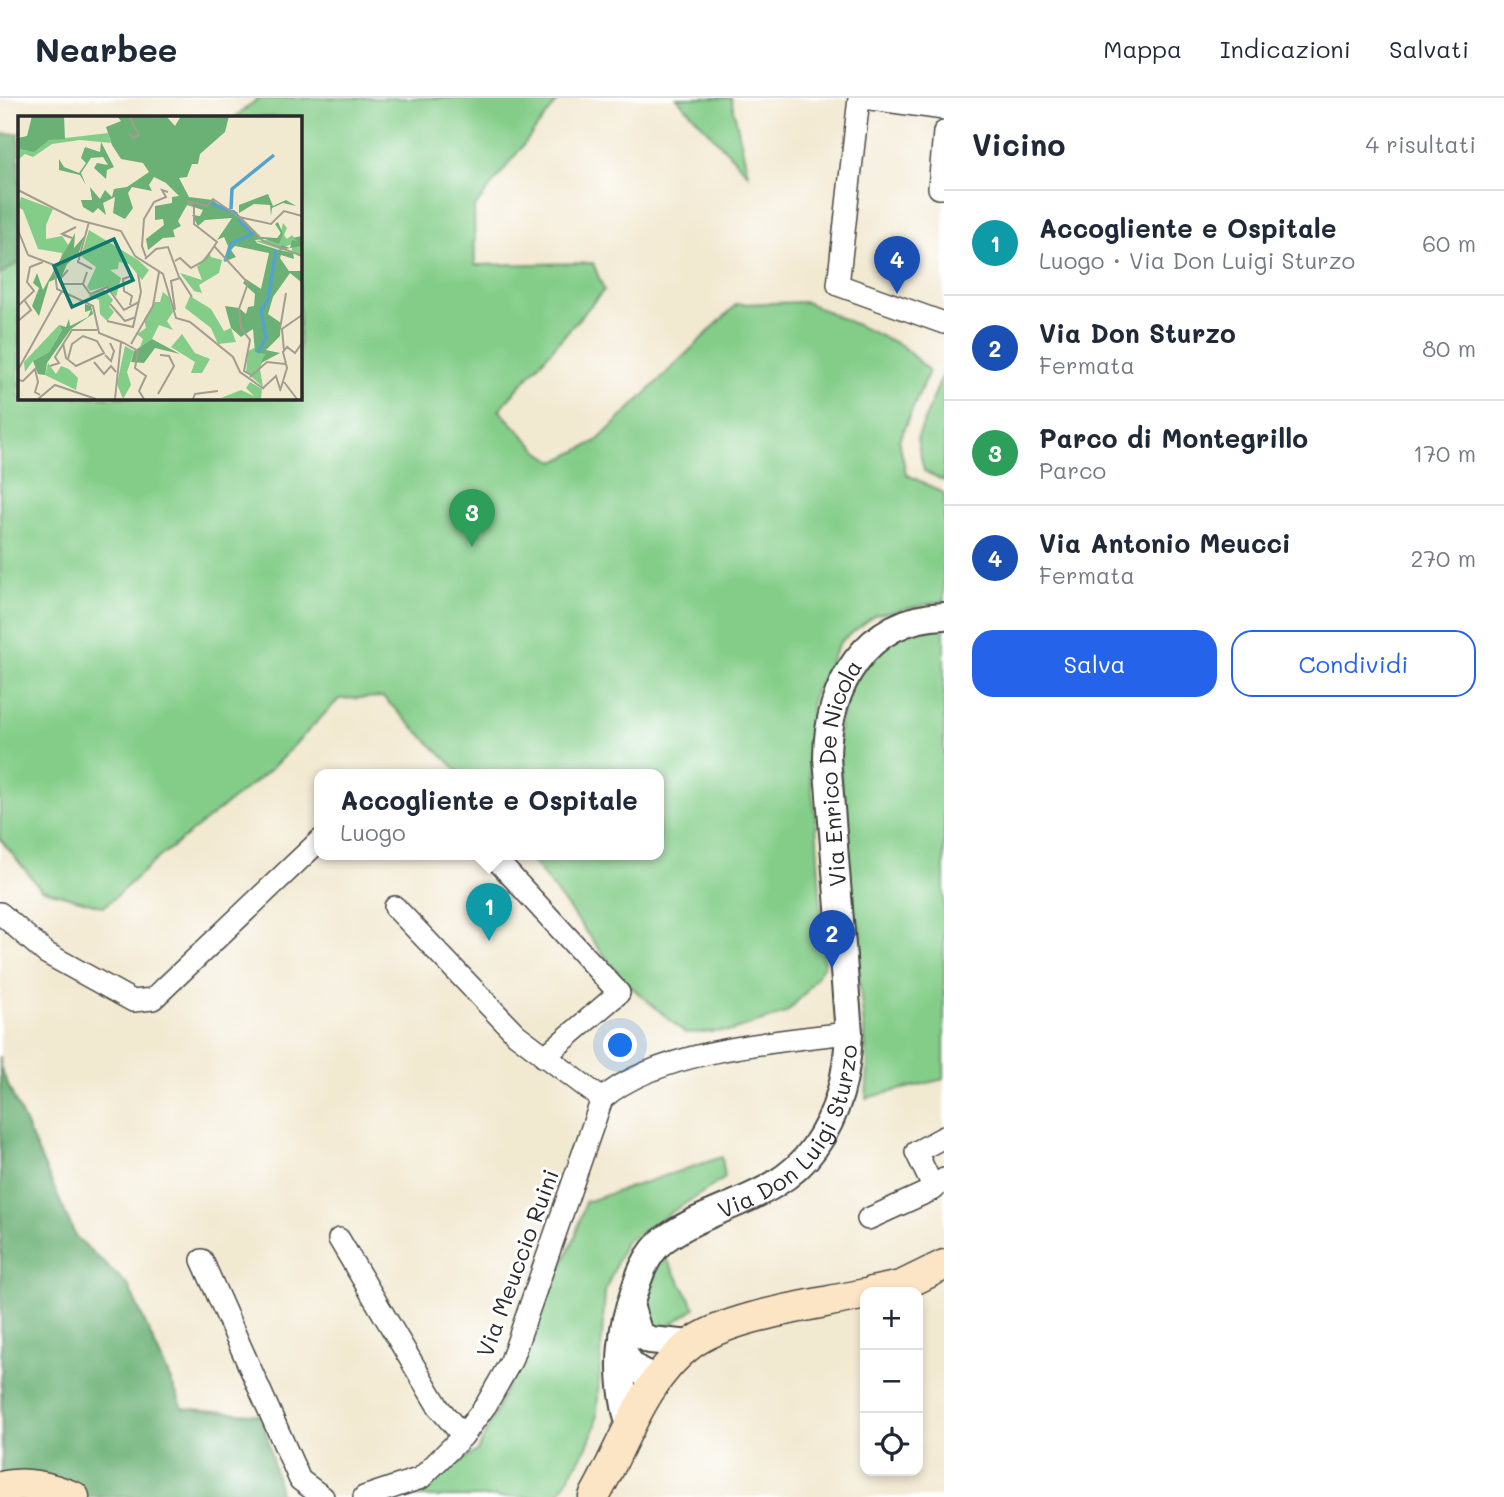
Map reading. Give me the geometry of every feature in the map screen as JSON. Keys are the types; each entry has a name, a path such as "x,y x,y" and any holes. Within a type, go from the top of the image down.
{"main road":[{"path":"896,1287 944,1265"},
{"path":"594,1497 629,1427 661,1376 691,1344 727,1326 860,1295"},
{"path":"0,1487 15,1484 49,1487 74,1497"}],"street":[{"path":"944,109 861,98 838,285 944,323"},
{"path":"944,132 939,188 944,188"},
{"name":"Via Enrico De Nicola","path":"849,1033 827,729 834,700 866,646 892,628 912,620 944,616"},
{"path":"0,913 46,953 133,1001 153,999 314,846"},
{"path":"497,860 619,993 544,1057"},
{"path":"395,907 516,1034 603,1099"},
{"name":"Via Don Luigi Sturzo","path":"603,1099 621,1083 665,1064 797,1039 849,1033 847,1071 838,1106 814,1149 794,1171 767,1190 663,1240 638,1278 630,1305 631,1340 621,1389 629,1427"},
{"name":"Via Meuccio Ruini","path":"364,1497 421,1478 463,1436 486,1405 511,1362 603,1099"},
{"path":"868,1219 939,1184 916,1152 944,1137"},
{"path":"339,1239 439,1408 463,1436"},
{"path":"202,1260 300,1480 323,1497"},
{"path":"631,1340 691,1344"},
{"name":"Via Don Luigi Sturzo","path":"631,1340 644,1351 661,1376"}],"green space":[{"path":"259,98 560,98 474,208 475,265 593,263 604,290 499,410 540,452 555,462 597,441 737,304 806,302 901,345 929,371 899,440 906,474 944,493 944,601 875,615 840,642 812,698 808,758 816,823 824,965 807,991 786,1013 732,1031 685,1033 622,979 532,860 664,860 664,769 456,769 383,697 339,699 271,769 157,859 104,907 41,889 0,839 0,274 18,263 18,399 301,399 301,116 236,116"},
{"path":"677,98 731,98 748,174"},
{"path":"18,133 18,263 0,274 0,134"},
{"path":"942,376 944,481 924,471 917,439"},
{"path":"944,626 944,1079 866,1098 868,1069 842,805 838,731 847,693 869,656 900,634"},
{"path":"0,1067 76,1237 128,1285 183,1408 262,1415 281,1497 2,1497"},
{"path":"722,1157 725,1178 625,1242 605,1292 596,1425 586,1448 557,1497 409,1497 478,1450 575,1237 585,1202"},
{"path":"665,1256 695,1308 659,1333 646,1324 642,1304 647,1280"}],"place":[{"name":"Via Antonio Meucci","path":"897,294"},
{"name":"Parco di Montegrillo","path":"472,547"},
{"name":"Accogliente e Ospitale","path":"489,941"},
{"name":"Via Don Sturzo","path":"832,968"}]}
